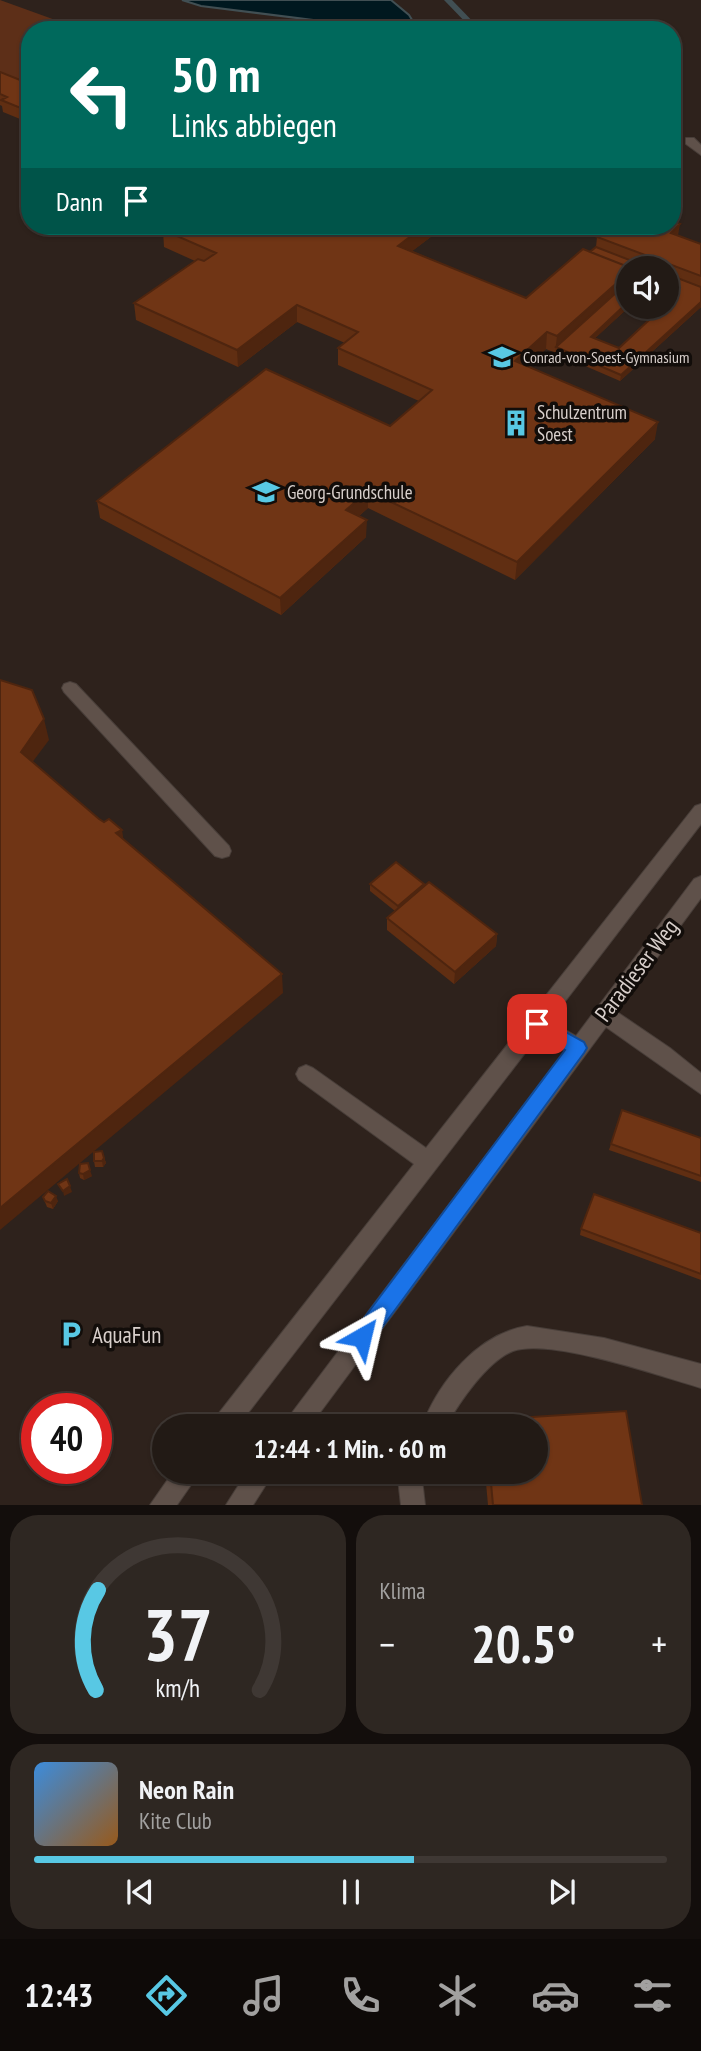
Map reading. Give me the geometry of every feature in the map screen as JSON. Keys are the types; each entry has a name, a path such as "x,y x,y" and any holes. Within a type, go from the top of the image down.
{"street":[{"path":"690,141 701,151"},
{"path":"70,688 222,851"},
{"path":"232,1414 701,811"},
{"name":"Paradieser Weg","path":"305,1414 701,884"},
{"path":"603,1014 663,1054 701,1085"},
{"path":"537,1024 578,1048"},
{"path":"306,1074 429,1163"},
{"path":"439,1414 443,1405 489,1351 514,1339 546,1337 701,1376"},
{"path":"162,1505 179,1484"},
{"path":"237,1505 253,1484"},
{"path":"411,1484 413,1505"}],"shaded area":[{"path":"0,0 58,21 21,21 21,81 0,73"}],"water":[{"path":"182,0 391,0 413,21 321,21 201,6"}],"building":[{"path":"0,72 21,80 21,108 1,100 7,97 0,94"},
{"name":"Schulzentrum Soest","path":"175,235 412,235 398,246 526,298 583,249 616,262 616,284 557,336 547,332 515,361 658,422 517,562 368,491 346,510 367,520 280,598 97,501 266,369 390,426 432,390 338,348 358,332 297,305 237,350 134,303 198,259 204,261 216,253"},
{"path":"676,235 701,244 701,276 679,268 679,256 648,256 597,237"},
{"path":"596,247 619,256 616,256 616,262 590,252"},
{"path":"679,279 701,287 701,302 621,375 556,347 616,293 616,313 591,337 619,348 650,319 679,319"},
{"path":"0,680 32,690 44,719 21,752 99,819 104,822 109,819 122,830 116,833 282,974 0,1208"},
{"path":"396,862 424,884 398,906 370,884"},
{"path":"429,882 497,934 455,972 387,918"},
{"path":"622,1110 701,1138 701,1176 611,1144"},
{"path":"102,1151 102,1161 94,1161 94,1152"},
{"path":"88,1163 90,1170 79,1173 80,1164"},
{"path":"67,1179 70,1186 63,1191 58,1184"},
{"path":"48,1191 56,1196 51,1203 43,1197"},
{"path":"594,1194 701,1233 701,1274 581,1229"},
{"path":"626,1411 642,1505 493,1505 491,1484 548,1484 548,1416"}],"waterway":[{"path":"448,0 468,21"}],"place":[{"name":"Conrad-von-Soest-Gymnasium","path":"502,357"},
{"name":"Schulzentrum Soest","path":"516,423"},
{"name":"Georg-Grundschule","path":"266,492"},
{"name":"AquaFun","path":"71,1334"}],"route":[{"path":"362,1337 578,1048 537,1024"}]}
